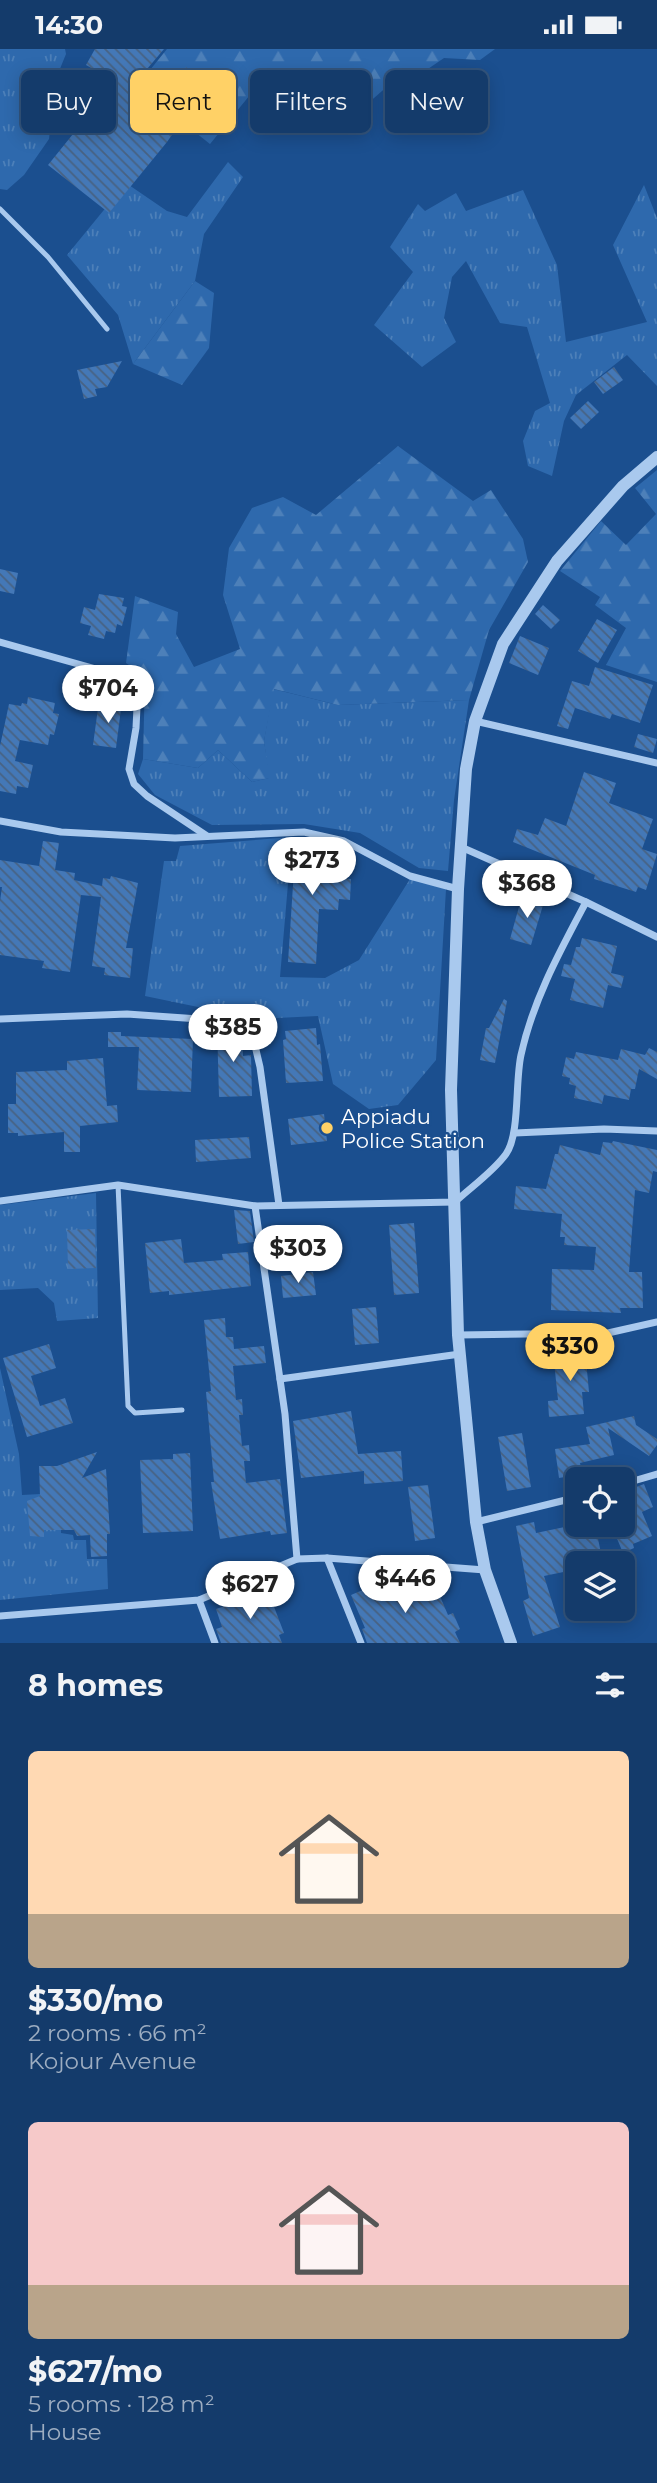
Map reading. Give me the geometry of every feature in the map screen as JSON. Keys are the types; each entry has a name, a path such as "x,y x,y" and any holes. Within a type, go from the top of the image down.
{"street":[{"path":"510,1643 485,1570 476,1522 458,1335 451,1090 458,889 466,769 475,721 503,643 557,561 624,486 657,457"},
{"path":"0,642 128,678 138,686 136,728 129,769 134,784 147,796 208,837"},
{"path":"475,721 657,763"},
{"path":"0,821 61,832 175,838 304,832 344,841 410,876 458,889"},
{"path":"461,847 586,902 657,937"},
{"path":"0,1201 118,1185 255,1206 455,1202 507,1154 515,1133 521,1055 548,973 586,902"},
{"path":"0,1019 127,1014 242,1022 252,1033 260,1067 279,1205"},
{"path":"515,1133 604,1129 657,1131"},
{"path":"255,1206 280,1378 298,1559"},
{"path":"458,1335 608,1333 656,1320"},
{"path":"280,1378 460,1354"},
{"path":"635,1480 657,1474"},
{"path":"476,1522 565,1500"},
{"path":"0,1616 199,1600 298,1559 327,1558 485,1570"},
{"path":"327,1558 360,1643"},
{"path":"199,1600 215,1643"}],"lane":[{"path":"0,209 48,257 107,329"},
{"path":"118,1185 128,1406 135,1413 182,1410"}],"green space":[{"path":"0,49 65,49 66,54 59,70 21,70 21,133 50,133 49,139 24,175 7,190 0,189"},
{"path":"167,49 495,49 480,60 444,58 426,70 385,70 385,88 371,101 371,70 250,70 250,95 236,112 236,70 150,70"},
{"path":"196,133 219,133 210,144"},
{"path":"228,162 243,177 204,234 195,281 133,364 118,315 67,255 126,183 167,211 187,217"},
{"path":"644,185 657,218 657,386 627,355 576,395 564,421 552,476 528,466 523,441 535,411 550,403 527,327 500,323 466,261 452,277 444,318 456,342 422,367 374,325 413,272 390,247 418,204 425,211 456,193 466,211 523,190 557,265 566,342 647,322 613,245"},
{"path":"195,281 214,293 209,348 182,385 133,364"},
{"path":"398,446 473,501 491,490 523,539 528,562 489,630 469,700 338,705 274,689 264,741 270,778 252,782 218,750 198,768 143,759 145,676 126,663 135,596 178,612 176,634 194,667 240,649 223,595 229,548 252,508 283,497 316,515"},
{"path":"657,470 657,682 606,665 626,628 595,605 600,597 560,571 601,521 626,545 656,514 635,488"},
{"path":"273,689 338,705 469,700 454,800 448,871 419,868 360,833 304,824 212,825 155,795 138,774 143,759 198,768 218,750 252,782 269,778 264,741"},
{"path":"292,837 280,977 325,978 359,960 410,879 446,889 436,1060 398,1105 369,1109 333,1084 318,1016 256,1019 145,996 164,861 176,861 180,846"},
{"path":"96,1193 98,1318 57,1321 54,1303 38,1288 0,1290 0,1205"},
{"path":"0,1368 19,1454 22,1495 60,1493 61,1533 73,1535 74,1540 86,1540 87,1559 107,1559 108,1589 0,1600"}],"building":[{"path":"95,49 164,49 146,70 130,70 130,133 173,133 109,213 48,165 71,133 116,133 116,70 95,70 86,65"},
{"path":"122,361 107,387 95,389 97,396 84,399 77,370"},
{"path":"614,367 623,380 603,394 594,382"},
{"path":"588,401 599,412 581,429 570,418"},
{"path":"0,569 18,573 14,594 0,591"},
{"path":"99,594 124,598 122,606 127,607 122,626 117,624 115,633 106,631 104,639 88,635 91,626 80,623 84,607 95,610"},
{"path":"543,605 560,620 551,629 535,614"},
{"path":"597,619 617,630 598,663 578,651"},
{"path":"520,636 549,648 538,675 509,663"},
{"path":"595,667 653,685 640,723 612,714 610,719 575,708 568,729 557,726 572,681 589,686"},
{"path":"28,697 55,703 53,713 59,714 54,735 50,734 48,745 20,740 15,761 33,765 28,788 17,786 16,794 0,791 0,746 9,704 27,704"},
{"path":"110,699 122,701 116,748 93,745 98,708 108,710"},
{"path":"638,734 657,739 653,753 634,747"},
{"path":"584,772 616,783 609,803 653,819 642,849 657,854 646,890 638,887 636,892 594,879 595,875 513,842 517,829 538,835 545,818 566,826"},
{"path":"296,839 333,845 331,878 351,879 350,900 339,899 338,910 319,909 316,964 288,962"},
{"path":"43,841 59,843 55,870 75,873 74,880 102,886 103,878 110,879 111,876 138,883 126,948 133,948 130,978 104,975 105,968 92,966 101,897 81,895 70,972 42,968 44,961 0,955 0,860 39,866"},
{"path":"522,896 544,902 531,945 510,939"},
{"path":"582,938 617,946 611,973 624,976 621,988 608,985 603,1008 570,1000 575,979 561,976 564,964 571,965 576,947 580,947"},
{"path":"504,999 507,1001 495,1063 480,1060 486,1028 489,1028"},
{"path":"217,1026 239,1028 242,1031 243,1056 251,1055 252,1096 219,1097"},
{"path":"316,1028 323,1081 286,1083 283,1040 286,1039 285,1031"},
{"path":"108,1032 121,1032 121,1036 193,1039 191,1092 137,1090 139,1047 108,1047"},
{"path":"649,1048 657,1052 657,1079 639,1069 635,1089 631,1089 629,1100 604,1095 602,1104 574,1098 576,1086 569,1084 570,1078 562,1076 566,1057 574,1059 576,1052 618,1060 621,1049 645,1055"},
{"path":"103,1058 107,1106 117,1105 118,1122 80,1126 80,1152 64,1152 64,1132 18,1136 18,1133 8,1133 8,1104 16,1104 16,1072 67,1070 67,1061"},
{"path":"324,1114 327,1141 291,1145 288,1119"},
{"path":"249,1137 251,1158 196,1162 195,1140"},
{"path":"613,1141 657,1150 657,1172 653,1171 649,1193 635,1190 629,1272 642,1272 643,1308 620,1308 621,1313 551,1310 552,1269 594,1270 596,1247 564,1245 565,1237 560,1237 562,1214 514,1209 516,1186 546,1189 560,1145 600,1155 603,1142"},
{"path":"234,1210 250,1211 254,1242 238,1244"},
{"path":"414,1223 419,1293 394,1295 389,1225"},
{"path":"95,1229 96,1268 68,1269 67,1230"},
{"path":"181,1239 184,1263 223,1260 222,1254 248,1252 251,1286 169,1295 169,1291 150,1293 145,1243"},
{"path":"313,1272 316,1295 283,1298 281,1276"},
{"path":"376,1307 379,1343 355,1345 352,1309"},
{"path":"225,1318 226,1337 233,1337 234,1349 264,1346 266,1363 233,1366 236,1400 242,1399 243,1415 239,1415 242,1446 249,1445 250,1461 244,1461 246,1483 280,1479 287,1533 271,1535 270,1531 220,1539 211,1482 214,1482 206,1392 211,1391 204,1320"},
{"path":"49,1344 56,1368 31,1376 40,1406 65,1398 73,1423 27,1437 3,1358"},
{"path":"585,1349 589,1392 582,1392 584,1414 549,1417 548,1401 558,1400 553,1352"},
{"path":"351,1411 358,1454 401,1451 403,1481 364,1484 364,1471 301,1478 293,1421"},
{"path":"634,1416 636,1425 657,1439 657,1445 649,1456 608,1428 614,1455 580,1463 581,1467 565,1467 565,1477 559,1478 555,1449 590,1444 586,1427"},
{"path":"522,1433 531,1487 507,1491 498,1437"},
{"path":"97,1452 82,1478 106,1469 110,1534 107,1534 107,1556 91,1557 90,1535 77,1536 74,1530 44,1530 44,1537 30,1536 27,1501 40,1496 39,1466 57,1466"},
{"path":"190,1453 193,1531 143,1533 140,1460 173,1459 173,1454"},
{"path":"644,1484 653,1507 642,1512 652,1536 633,1544 634,1548 622,1551 616,1537 635,1537 635,1487"},
{"path":"428,1485 435,1538 415,1541 408,1487"},
{"path":"534,1522 536,1533 565,1527 565,1537 598,1537 601,1551 565,1551 565,1572 544,1576 560,1627 533,1636 523,1601 529,1598 516,1526"},
{"path":"409,1579 413,1589 433,1580 448,1615 453,1613 460,1629 455,1632 460,1643 367,1643 362,1629 365,1628 351,1595 386,1580 389,1587"},
{"path":"268,1591 284,1633 279,1635 282,1643 221,1643 216,1629 222,1627 216,1609"}],"place":[{"name":"Appiadu Police Station","path":"327,1128"}]}
